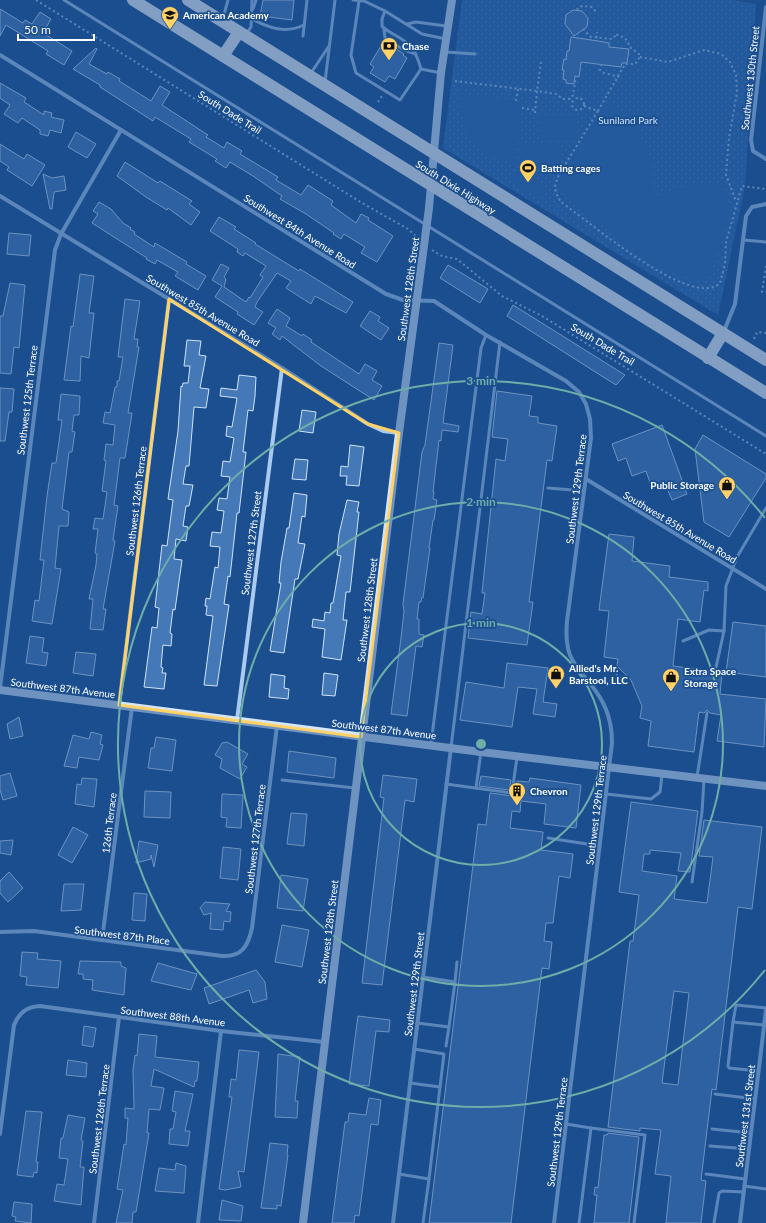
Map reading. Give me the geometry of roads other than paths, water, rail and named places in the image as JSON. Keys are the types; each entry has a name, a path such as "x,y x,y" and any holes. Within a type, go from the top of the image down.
{"highway":[{"name":"South Dixie Highway","path":"133,0 766,393"},
{"name":"South Dixie Highway","path":"188,0 766,360"},
{"path":"223,56 242,34"},
{"path":"708,358 723,333"}],"street":[{"name":"Southwest 128th Street","path":"302,1223 399,433 432,185 441,73 452,0"},
{"name":"Southwest 130th Street","path":"766,7 752,134 753,151 766,159"},
{"name":"Southwest 84th Avenue Road","path":"0,55 386,294 403,300 434,301 486,335 558,376 574,387 583,398 588,411"},
{"name":"Southwest 125th Terrace","path":"0,689 55,250 61,234 121,130"},
{"name":"Southwest 85th Avenue Road","path":"0,196 282,368 368,424 385,431 399,433"},
{"path":"723,333 735,304 745,220 752,207 766,204"},
{"name":"Southwest 126th Terrace","path":"119,705 169,299"},
{"name":"Southwest 127th Street","path":"237,720 282,368"},
{"name":"Southwest 129th Terrace","path":"554,1223 610,766 612,730 608,711 600,696 575,664 569,650 567,639 567,622 591,438 588,411"},
{"name":"Southwest 85th Avenue Road","path":"586,479 766,589"},
{"name":"Southwest 87th Avenue","path":"0,689 431,746 610,766 766,786"},
{"name":"126th Terrace","path":"102,940 132,707"},
{"name":"Southwest 127th Terrace","path":"242,952 249,939 252,928 277,725"},
{"name":"Southwest 129th Street","path":"392,1223 451,748"},
{"name":"Southwest 87th Place","path":"0,932 25,930 222,956 236,955 242,952"},
{"name":"Southwest 88th Avenue","path":"0,1134 13,1031 21,1013 28,1008 40,1006 221,1031 324,1042"},
{"name":"Southwest 131st Street","path":"740,1223 766,1009"},
{"name":"Southwest 126th Terrace","path":"94,1223 119,1018"},
{"path":"198,1223 221,1031"}],"lane":[{"path":"64,0 427,224 766,436"},
{"path":"222,22 228,0"},
{"path":"242,34 251,27 252,0"},
{"path":"252,12 256,0"},
{"path":"303,36 307,0"},
{"path":"324,85 335,0"},
{"path":"353,0 364,1 386,11 422,34 446,39"},
{"path":"359,1 351,55 356,73 400,100 421,69"},
{"path":"386,11 381,22 384,29 385,38 404,50 416,54"},
{"path":"252,19 275,29 294,30 304,25"},
{"path":"407,24 416,22 448,26"},
{"path":"384,29 405,41 416,54 421,69"},
{"path":"309,75 330,45"},
{"path":"444,52 475,54"},
{"path":"421,69 441,73"},
{"path":"743,240 766,242"},
{"path":"431,746 480,348 486,335"},
{"path":"451,748 500,342"},
{"path":"548,488 584,491"},
{"path":"715,672 724,631 726,586 737,557 766,508"},
{"path":"683,641 709,630 724,631"},
{"path":"692,882 702,812 700,778 707,713"},
{"path":"476,788 481,752"},
{"path":"446,784 512,793 517,756"},
{"path":"606,794 651,799 660,792 663,773"},
{"path":"282,780 355,788"},
{"path":"548,838 600,846"},
{"path":"446,1046 457,962"},
{"path":"423,977 455,982"},
{"path":"758,1071 729,1068 733,1022 736,1005 766,1009"},
{"path":"733,1022 764,1025"},
{"path":"417,1023 449,1027"},
{"path":"414,1049 444,1054 423,1223"},
{"path":"410,1083 440,1087"},
{"path":"715,1094 755,1099"},
{"path":"566,1124 645,1135 634,1223"},
{"path":"579,1223 591,1128"},
{"path":"712,1129 751,1134"},
{"path":"710,1146 749,1149"},
{"path":"399,1174 429,1179"},
{"path":"706,1174 745,1179"},
{"path":"744,1186 766,1189"},
{"path":"714,1223 719,1193 722,1191 744,1192"}],"place":[{"name":"American Academy","path":"170,30"},
{"name":"Chase","path":"389,61"},
{"name":"Batting cages","path":"528,183"},
{"name":"Public Storage","path":"727,500"},
{"name":"Allied's Mr. Barstool, LLC","path":"556,689"},
{"name":"Extra Space Storage","path":"671,692"},
{"name":"Chevron","path":"517,806"}],"park label":[{"name":"Suniland Park","path":"628,120"}]}
